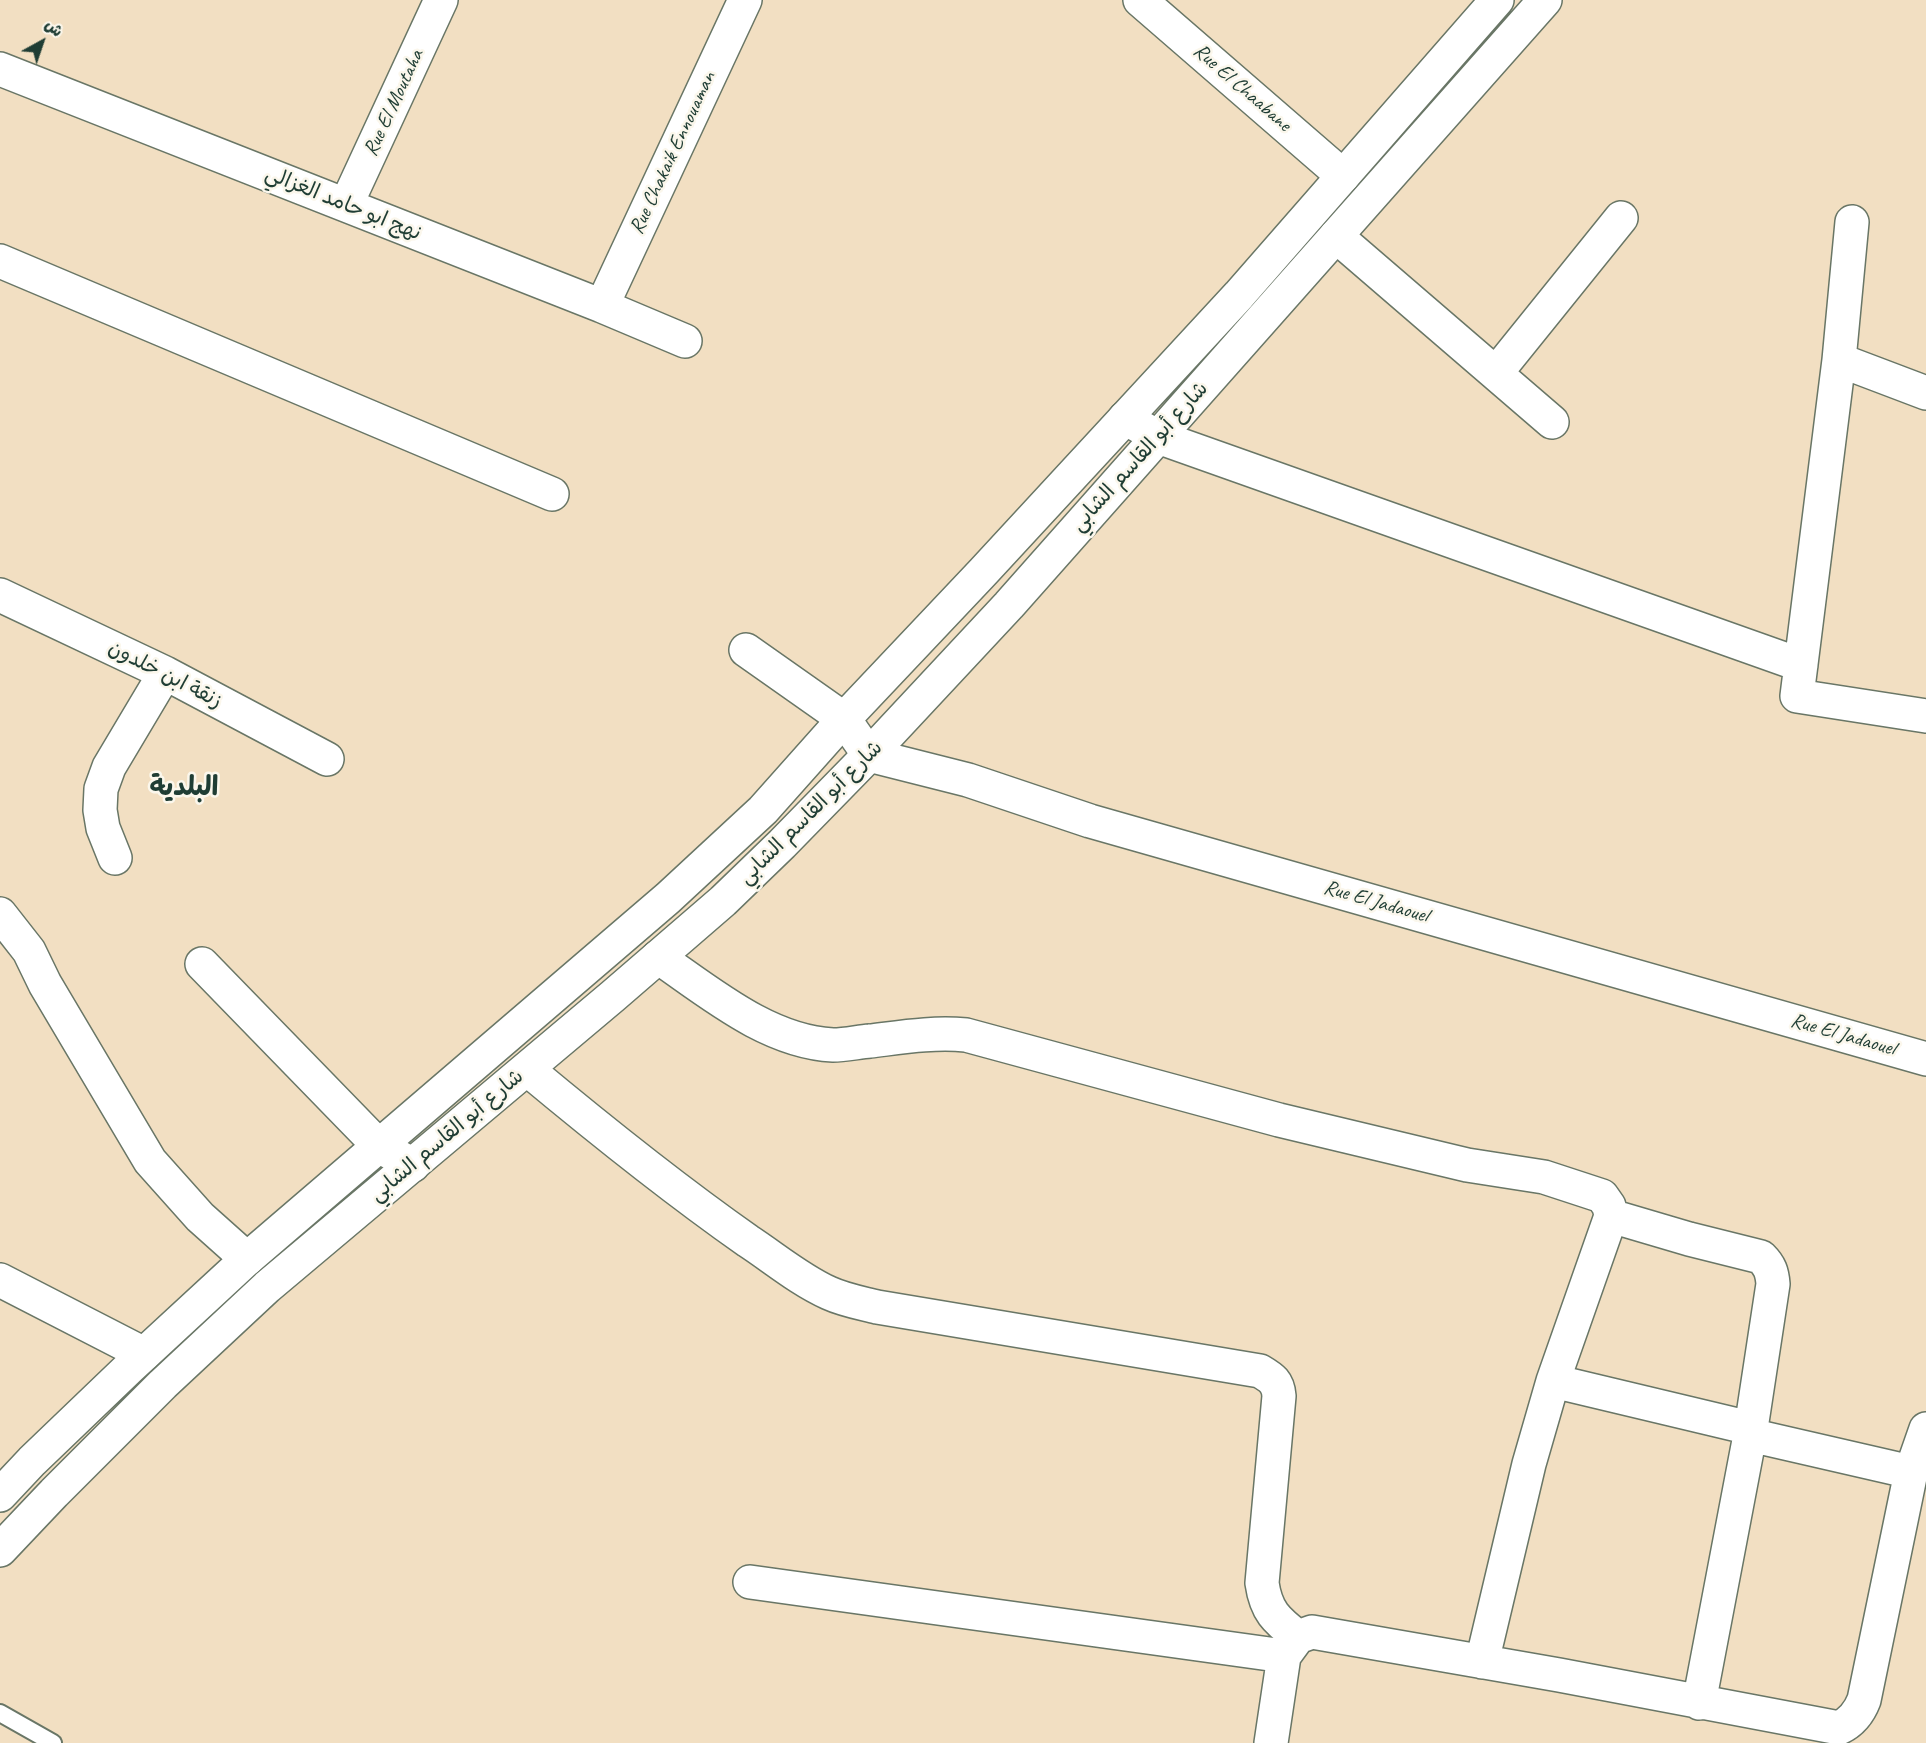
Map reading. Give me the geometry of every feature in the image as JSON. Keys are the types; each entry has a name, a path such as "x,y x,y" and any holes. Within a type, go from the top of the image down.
{"street":[{"name":"Rue El Moutaha","path":"346,206 441,0"},
{"name":"Rue Chakaik Ennouaman","path":"602,306 745,0"},
{"name":"Rue El Chaabane","path":"1140,0 1343,176"},
{"name":"شارع أبو القاسم الشابي","path":"0,1495 32,1461 247,1259 668,898 763,810 844,719 1239,295 1497,0"},
{"name":"شارع أبو القاسم الشابي","path":"0,1550 163,1384 267,1287 528,1069 731,893 782,844 1009,605 1545,0"},
{"name":"نهج ابو حامد الغزالي","path":"0,69 602,306 685,341"},
{"path":"1496,373 1621,218"},
{"path":"1852,222 1839,360 1797,696 1926,716"},
{"path":"1336,236 1552,422"},
{"path":"0,261 552,494"},
{"path":"1839,360 1926,393"},
{"path":"1125,418 1158,437 1801,665"},
{"name":"زنقة ابن خلدون","path":"0,595 165,673 327,759"},
{"path":"746,650 844,719 869,755"},
{"path":"115,858 103,828 100,810 101,789 109,767 165,673"},
{"name":"Rue El Jadaouel","path":"869,755 968,780 1090,820 1926,1059"},
{"path":"0,914 29,951 45,984 150,1161 200,1217 247,1259"},
{"path":"658,957 740,1013 769,1029 802,1039 834,1045 917,1034 966,1035 1279,1120 1467,1165 1544,1177 1602,1196 1609,1206 1611,1216 1553,1381 1529,1464 1482,1662"},
{"path":"202,964 379,1146 413,1165"},
{"path":"528,1069 592,1123 700,1207 789,1269 829,1293 877,1307 1260,1371 1268,1375 1278,1386 1279,1396 1262,1582 1269,1610 1278,1621 1291,1646 1271,1743"},
{"path":"1611,1216 1761,1257 1768,1264 1772,1273 1773,1284 1750,1432 1699,1702"},
{"path":"0,1280 144,1354"},
{"path":"1553,1381 1911,1472"},
{"path":"750,1581 1291,1646 1312,1632 1839,1728 1854,1718 1864,1700 1911,1472 1926,1429"}],"lane":[{"path":"0,1713 53,1743"}],"district":[{"name":"البلدية","path":"184,788"}]}
